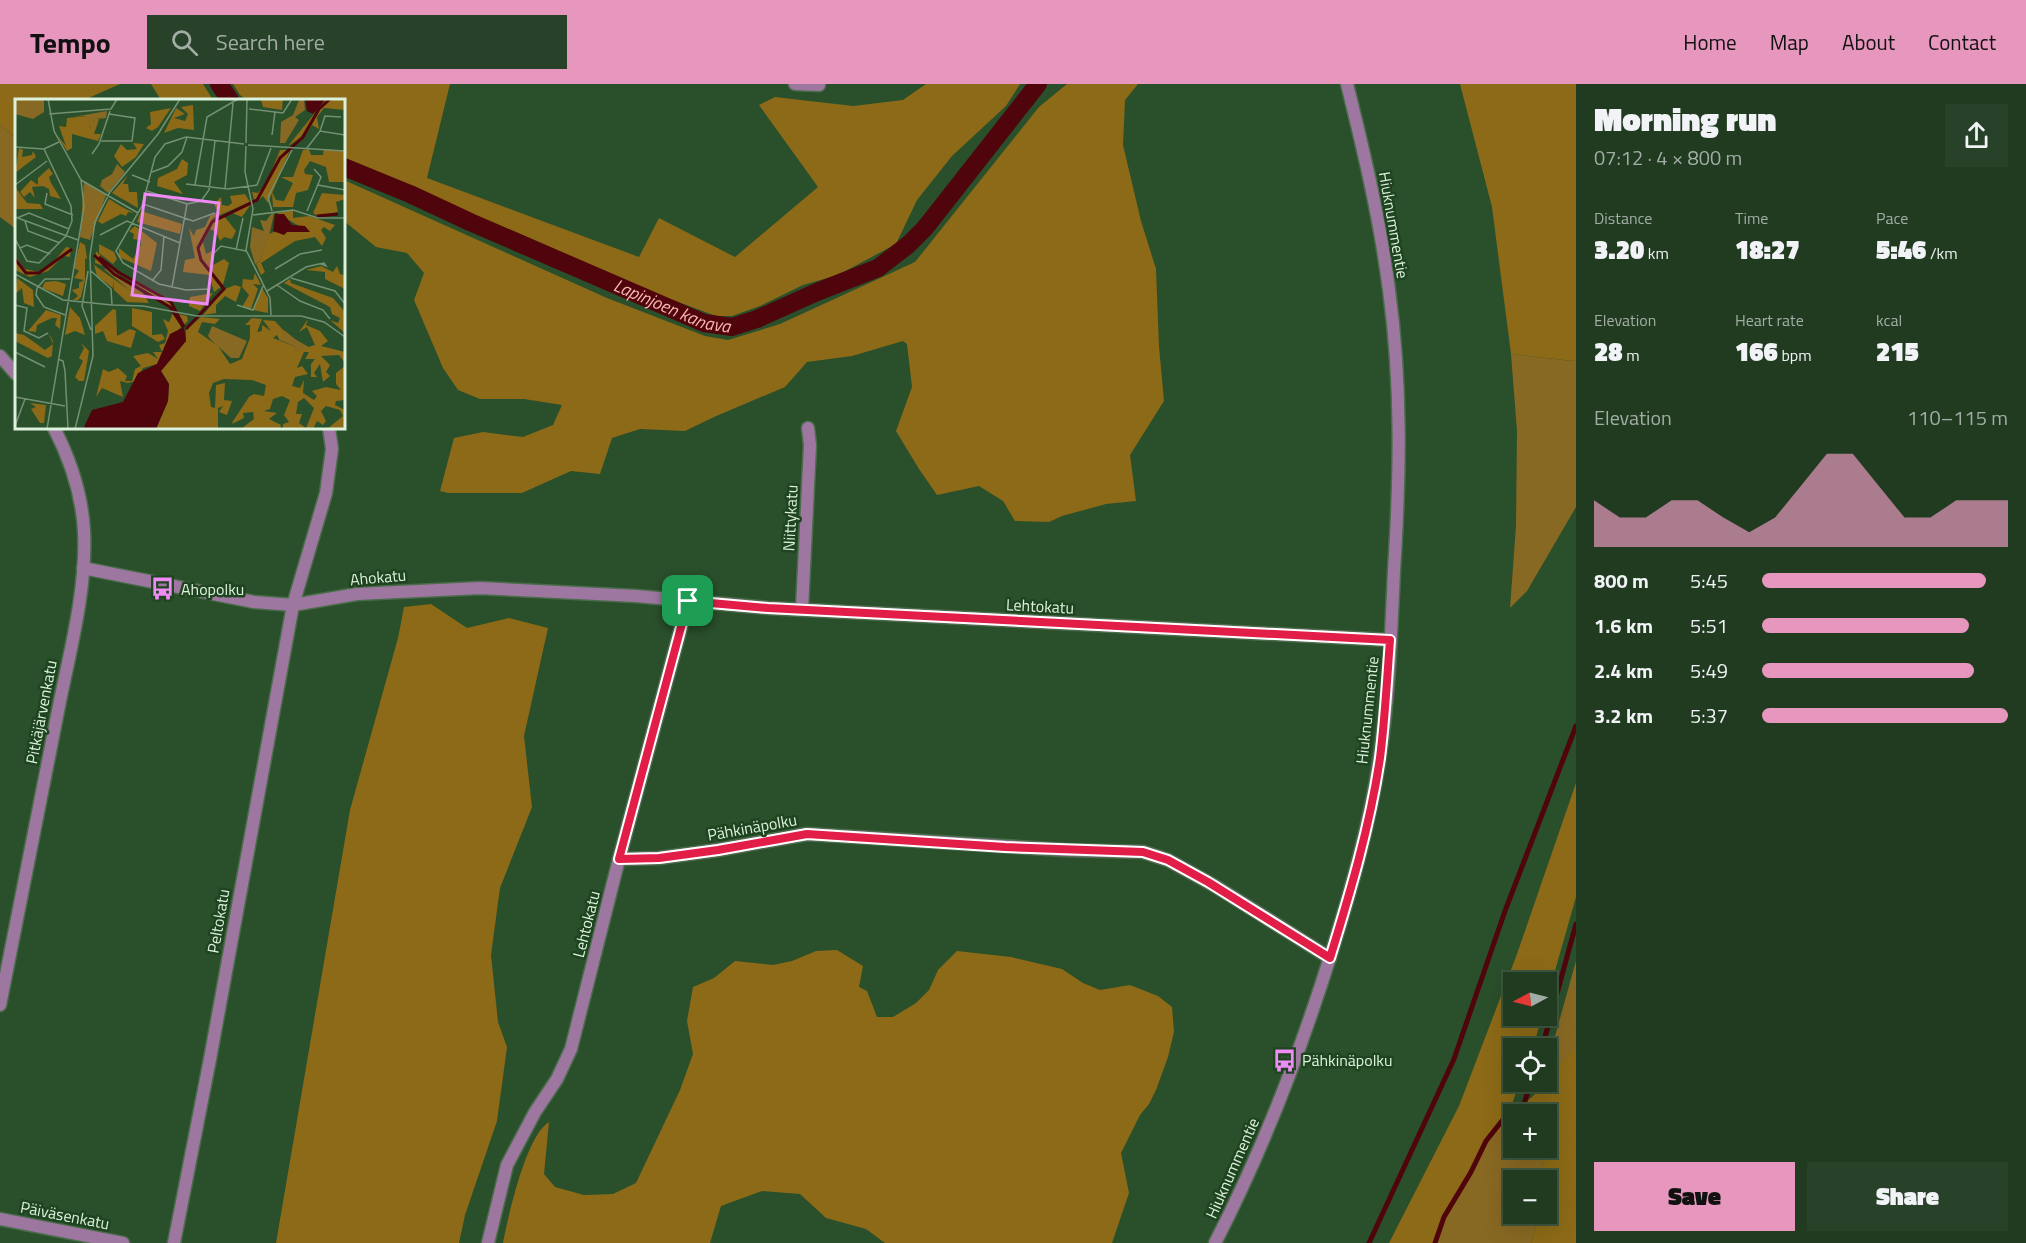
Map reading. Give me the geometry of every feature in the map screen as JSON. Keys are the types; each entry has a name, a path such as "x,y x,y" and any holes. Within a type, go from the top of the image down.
{"street":[{"path":"795,84 819,84"},
{"name":"Hiuknummentie","path":"1215,1243 1255,1161 1279,1103 1307,1029 1330,958 1355,876 1375,786 1385,710 1400,478 1396,359 1389,291 1374,195 1347,84"},
{"path":"0,356 15,373"},
{"name":"Niittykatu","path":"802,609 810,445 808,428"},
{"name":"Pitkäjärvenkatu","path":"0,1005 70,648 83,568 84,532 80,501 68,458 54,429"},
{"path":"293,605 324,504 332,449 329,429"},
{"name":"Ahokatu","path":"83,568 254,602 293,605 357,594 480,588 636,596 684,601"},
{"name":"Lehtokatu","path":"488,1243 507,1165 572,1049 684,601 1390,640"},
{"name":"Peltokatu","path":"174,1243 293,605"},
{"name":"Pähkinäpolku","path":"619,859 659,858 807,834 1015,847 1143,852 1168,860 1208,882 1330,958"},
{"name":"Päiväsenkatu","path":"0,1219 123,1243"}],"shaded area":[{"path":"0,84 120,84 86,99 15,99 15,137 0,125"},
{"path":"151,84 203,84 212,99 160,99"},
{"path":"233,84 450,84 427,178 639,257 659,218 735,257 818,187 759,105 775,97 853,106 903,100 926,84 1020,84 1006,106 952,156 917,200 896,244 838,275 803,285 760,306 732,316 716,316 635,286 345,158 345,99 246,99"},
{"path":"1067,84 1138,84 1125,100 1123,145 1141,221 1156,269 1164,401 1130,455 1136,501 1106,504 1062,516 1049,522 1015,521 1003,501 979,486 937,495 896,431 912,387 907,344 903,341 852,356 807,362 785,387 685,431 640,429 612,438 600,474 571,471 522,493 448,493 440,491 454,438 483,432 523,437 553,425 562,405 524,399 480,399 458,390 443,368 414,300 424,273 407,253 376,247 345,222 345,180 607,298 705,336 728,340 780,324 915,262 1039,107"},
{"path":"1460,84 1576,84 1576,360 1511,354 1492,207"},
{"path":"0,125 15,137 15,228 0,217"},
{"path":"1511,354 1576,360 1576,507 1527,591 1510,608 1516,526 1517,431"},
{"path":"431,604 467,628 509,618 548,628 524,736 532,807 500,888 491,955 498,1022 507,1047 497,1121 465,1215 459,1243 276,1243 350,810 398,638 404,607"},
{"path":"1576,783 1576,897 1555,972 1510,972"},
{"path":"837,950 863,966 859,987 867,991 877,1017 893,1017 916,1003 929,990 938,970 957,951 1011,957 1062,969 1083,983 1100,990 1130,985 1158,996 1172,1007 1174,1032 1168,1057 1156,1090 1140,1115 1121,1153 1129,1193 1112,1243 885,1243 866,1229 826,1218 800,1194 762,1191 721,1206 710,1243 503,1243 526,1159 541,1130 549,1122 544,1174 555,1187 584,1195 613,1194 636,1183 680,1090 693,1054 687,1021 693,987 714,978 735,961 773,965 792,961 816,951"},
{"path":"1576,961 1576,1050 1557,1070 1557,1038 1555,1038"},
{"path":"1503,991 1503,1026 1539,1026 1536,1038 1503,1038 1503,1092 1516,1092 1512,1104 1503,1104 1503,1120 1486,1141 1471,1172 1444,1217 1435,1243 1389,1243 1459,1106"},
{"path":"1576,1050 1576,1243 1531,1243 1537,1224 1557,1224 1557,1170 1542,1170 1543,1158 1557,1158 1557,1104 1524,1104 1537,1092 1557,1092 1557,1070"},
{"path":"1503,1120 1503,1158 1543,1158 1542,1170 1503,1170 1503,1224 1537,1224 1531,1243 1435,1243 1444,1217 1471,1172 1486,1141"}],"waterway":[{"name":"Lapinjoen kanava","path":"219,84 229,99"},
{"name":"Lapinjoen kanava","path":"345,167 704,323 732,327 757,319 878,268 908,245 925,228 1038,84"},
{"path":"1369,1243 1454,1059 1505,911 1576,726"},
{"path":"1545,1038 1576,924"},
{"path":"1435,1243 1444,1217 1471,1172 1486,1141 1509,1112 1524,1104 1528,1092"}],"place":[{"name":"Ahopolku","path":"163,589"},
{"name":"Pähkinäpolku","path":"1284,1060"}],"route":[{"path":"688,601 768,608 1390,640 1380,759 1375,786 1360,855 1330,958 1208,882 1168,860 1143,852 1005,847 807,834 659,858 619,859 688,601"}]}
